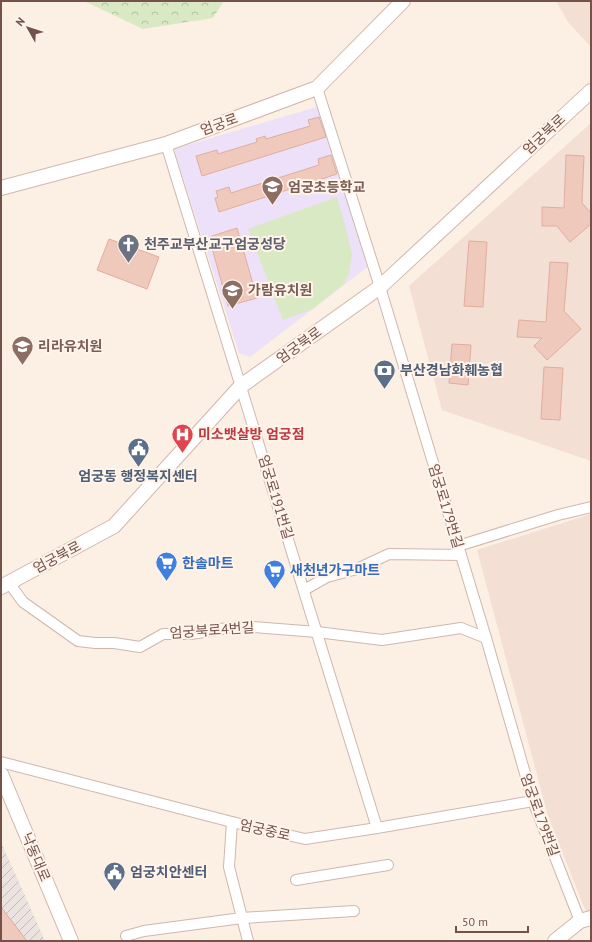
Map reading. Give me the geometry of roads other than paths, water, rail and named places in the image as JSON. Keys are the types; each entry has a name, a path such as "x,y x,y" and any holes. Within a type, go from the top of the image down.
{"street":[{"name":"엄궁로","path":"1,188 166,144 317,88 403,1"},
{"name":"엄궁로179번길","path":"317,88 380,287 486,638 533,801 585,920"},
{"name":"엄궁북로","path":"5,585 114,526 241,386 380,287 591,91"},
{"name":"엄궁로191번길","path":"166,144 377,828"},
{"path":"304,590 327,577 357,569 389,554 459,550 558,514 591,507"},
{"name":"엄궁북로4번길","path":"5,585 23,602 78,641 96,643 114,643 140,647 163,634 190,634 240,626 317,632 382,640 461,628 486,638"},
{"name":"엄궁중로","path":"1,762 232,822 305,839 533,801"},
{"name":"낙동대로","path":"1,774 72,941"},
{"path":"232,822 229,867 248,941"},
{"path":"296,880 388,865"},
{"path":"126,936 242,918 354,911"},
{"path":"555,941 585,920"}],"place":[{"name":"엄궁초등학교","path":"272,206"},
{"name":"천주교부산교구엄궁성당","path":"128,264"},
{"name":"가람유치원","path":"233,310"},
{"name":"리라유치원","path":"22,366"},
{"name":"부산경남화훼농협","path":"385,390"},
{"name":"미소뱃살방 엄궁점","path":"183,454"},
{"name":"엄궁동 행정복지센터","path":"138,468"},
{"name":"한솔마트","path":"166,582"},
{"name":"새천년가구마트","path":"275,590"},
{"name":"엄궁치안센터","path":"115,892"}]}
